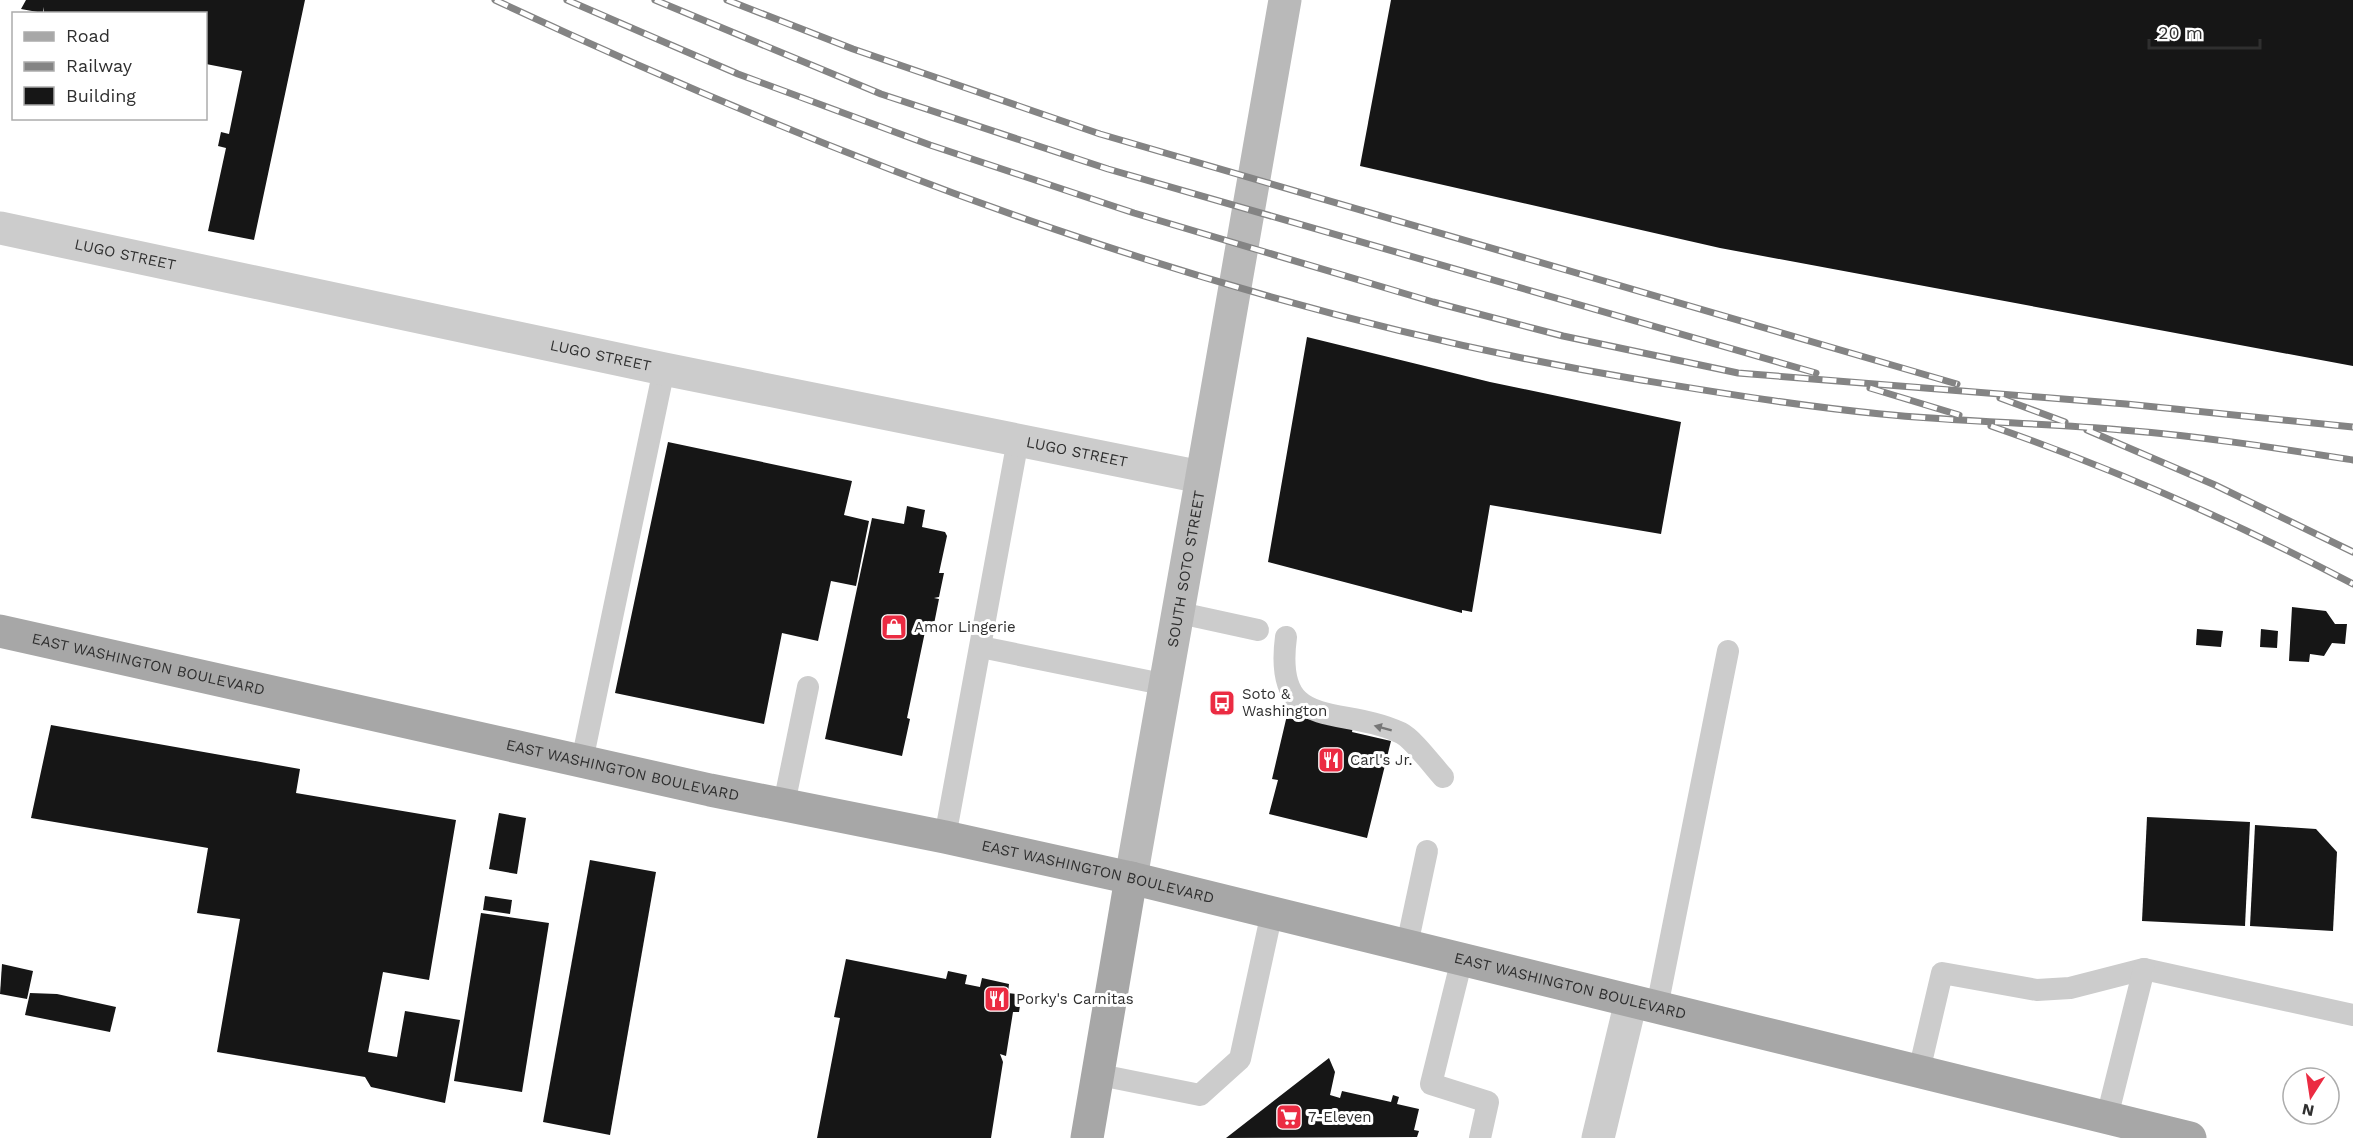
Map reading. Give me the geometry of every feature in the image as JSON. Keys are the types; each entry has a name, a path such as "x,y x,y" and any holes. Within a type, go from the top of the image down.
{"main road":[{"name":"SOUTH SOTO STREET","path":"1087,1138 1100,1075 1131,878 1180,612 1201,477 1285,0"},
{"name":"EAST WASHINGTON BOULEVARD","path":"0,631 582,761 1131,878 2190,1138"}],"street":[{"name":"LUGO STREET","path":"0,228 664,369 1201,477"},
{"path":"1598,1138 1644,1004"}],"lane":[{"path":"582,761 664,369"},
{"path":"945,837 1018,440"},
{"path":"1180,612 1258,630"},
{"path":"1286,637 1283,658 1290,693 1305,706 1403,734 1443,777"},
{"path":"981,647 1167,685"},
{"path":"1644,1004 1728,651"},
{"path":"784,804 808,687"},
{"path":"1407,945 1427,851"},
{"path":"1100,1075 1200,1095 1240,1059 1272,912"},
{"path":"1462,959 1431,1084 1488,1102 1480,1138"},
{"path":"1919,1071 1942,973 2037,990 2070,988 2144,969 2353,1015"},
{"path":"2107,1117 2144,969"}],"building":[{"path":"26,0 305,0 254,240 208,231 226,148 218,146 221,132 229,134 242,71 207,64 207,12 44,12 44,7 43,12 38,12 21,9"},
{"path":"1391,0 2353,0 2353,366 1720,248 1360,166"},
{"path":"1307,337 1490,382 1681,422 1661,534 1490,505 1472,612 1462,610 1462,613 1268,562"},
{"path":"668,442 852,481 844,515 869,521 856,586 831,581 818,641 782,633 764,724 615,693"},
{"path":"907,506 925,510 922,527 945,532 947,536 939,573 944,573 939,597 934,598 939,599 933,629 926,627 907,718 910,719 902,756 825,739 872,518 904,524"},
{"path":"2292,607 2326,611 2335,624 2347,624 2345,644 2332,643 2324,656 2310,654 2309,662 2289,661"},
{"path":"2197,629 2223,631 2221,647 2196,645"},
{"path":"2261,629 2278,631 2277,648 2260,647"},
{"name":"Carl's Jr.","path":"1288,711 1353,727 1352,732 1391,741 1367,838 1269,814 1278,780 1272,779"},
{"path":"51,725 300,769 296,793 456,820 429,980 383,972 368,1052 397,1057 405,1011 460,1020 445,1103 371,1087 365,1077 217,1052 240,919 197,913 208,848 31,818"},
{"path":"499,813 526,818 517,874 489,869"},
{"path":"2147,817 2250,822 2245,926 2142,921"},
{"path":"2255,825 2316,829 2337,852 2333,931 2250,926"},
{"path":"590,860 656,872 610,1135 543,1122"},
{"path":"485,896 512,900 510,914 483,910"},
{"path":"481,913 549,923 522,1092 454,1081"},
{"path":"846,959 946,979 948,971 967,975 965,984 980,987 982,978 1009,984 1008,993 1016,994 1015,998 1021,999 1019,1012 1013,1012 1006,1056 1000,1054 1003,1062 991,1138 817,1138 840,1018 834,1017"},
{"path":"2,964 33,971 27,999 0,994"},
{"path":"30,993 57,994 116,1007 110,1032 25,1015"},
{"path":"1329,1058 1335,1072 1330,1095 1340,1098 1342,1091 1391,1102 1393,1095 1399,1097 1397,1104 1419,1109 1414,1130 1419,1131 1417,1137 1226,1138"}],"railway":[{"path":"495,0 633,63 913,178 1055,229 1199,276 1345,317 1492,352 1641,380 1791,403 1911,417 2151,433 2353,460"},
{"path":"567,0 738,74 930,145 1134,213 1433,302 1563,336 1738,373 2126,404 2353,427"},
{"path":"655,0 881,94 1108,169 1816,373"},
{"path":"727,0 853,49 1100,134 1957,384"},
{"path":"1870,388 1959,415"},
{"path":"2000,398 2065,422"},
{"path":"1991,426 2084,460 2175,498 2353,584"},
{"path":"2087,430 2215,485 2353,552"}],"place":[{"name":"Amor Lingerie","path":"894,627"},
{"name":"Soto & Washington","path":"1222,703"},
{"name":"Carl's Jr.","path":"1331,760"},
{"name":"Porky's Carnitas","path":"997,999"},
{"name":"7-Eleven","path":"1289,1117"}]}
